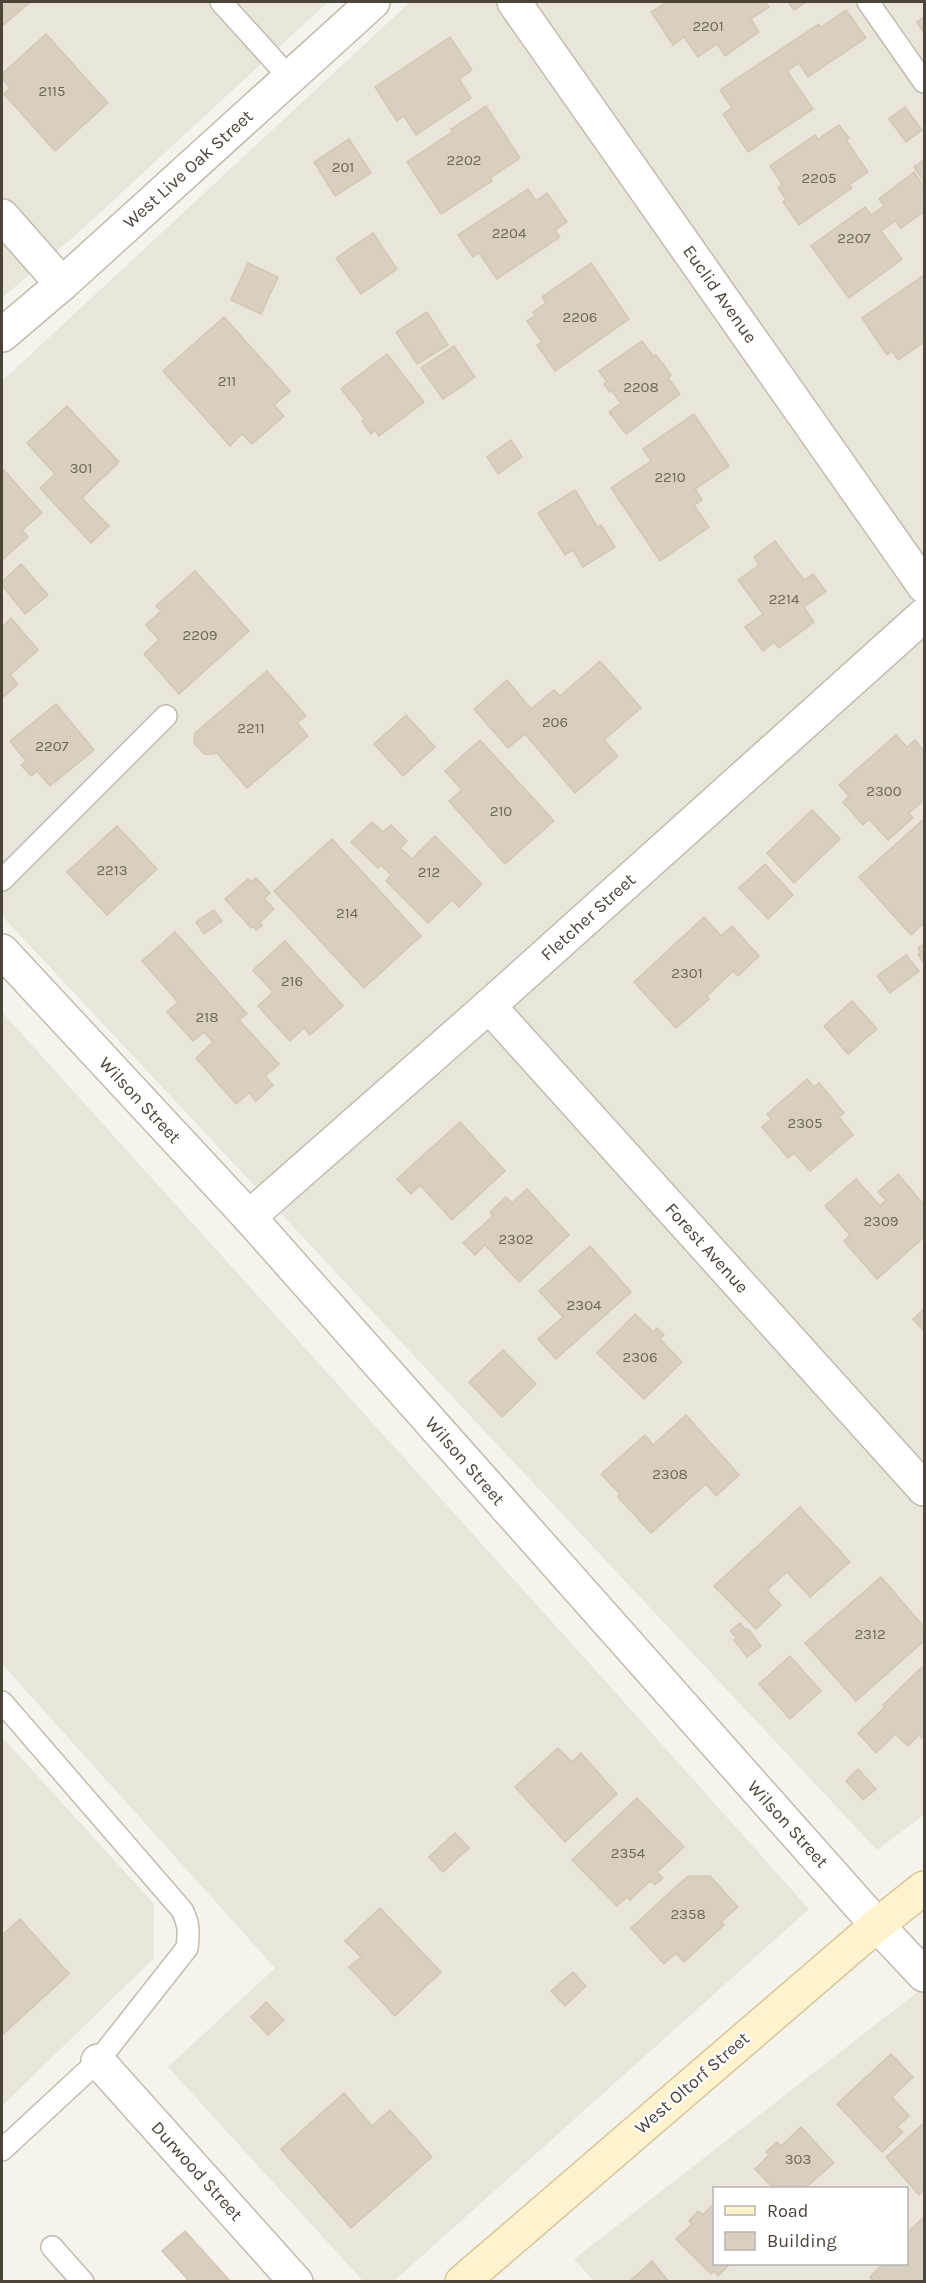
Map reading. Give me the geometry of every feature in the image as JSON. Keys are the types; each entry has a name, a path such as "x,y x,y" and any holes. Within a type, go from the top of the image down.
{"main road":[{"name":"West Oltorf Street","path":"462,2282 877,1925 924,1888"}],"street":[{"name":"West Live Oak Street","path":"2,335 62,284 373,2"},
{"name":"Euclid Avenue","path":"521,4 924,586"},
{"path":"2,216 62,284"},
{"name":"Fletcher Street","path":"249,1217 489,1006 924,615"},
{"name":"Wilson Street","path":"2,951 249,1217 877,1925 924,1975"},
{"name":"Forest Avenue","path":"489,1006 924,1489"},
{"name":"Durwood Street","path":"98,2061 296,2282"}],"lane":[{"path":"221,2 289,77"},
{"path":"868,2 924,82"},
{"path":"2,880 166,716"},
{"path":"2,1702 182,1910 188,1922 187,1948 98,2061 2,2150"},
{"path":"52,2247 83,2282"}],"shaded area":[{"path":"2,2 328,2 79,232 2,298"},
{"path":"410,2 924,2 924,1815 877,1850 2,916 2,381"},
{"path":"2,1012 809,1909 394,2281 363,2281 168,2067 275,1968 2,1664"},
{"path":"2,1737 154,1904 153,1959 2,2106"},
{"path":"924,1987 924,2281 594,2281 574,2259"}],"building":[{"path":"2,2 30,2 2,26"},
{"path":"667,2 765,2 769,7 751,19 759,32 725,56 717,44 698,57 684,37 673,45 651,12"},
{"path":"788,2 806,2 794,10"},
{"path":"846,10 866,38 808,77 799,63 787,71 813,109 748,152 723,114 732,108 720,90 819,24 821,27"},
{"path":"924,17 924,33 917,22"},
{"path":"46,34 108,103 55,151 4,94 10,88 2,78 2,74"},
{"path":"450,37 472,70 459,79 471,98 416,135 404,116 397,121 375,87"},
{"path":"486,106 520,158 490,178 492,181 441,214 407,162"},
{"path":"905,107 922,130 906,142 889,119"},
{"path":"839,125 849,138 846,140 868,172 849,185 852,188 799,225 783,202 786,199 778,188 782,184 770,166 815,135 818,139"},
{"path":"349,139 371,173 335,196 314,162"},
{"path":"924,160 924,182 914,167"},
{"path":"914,172 924,187 924,211 901,228 895,221 881,231 902,259 849,298 811,246 865,207 871,215 884,206 879,199"},
{"path":"528,189 536,201 547,193 567,222 555,230 560,237 497,279 479,253 473,257 458,235"},
{"path":"373,233 397,269 361,294 336,258"},
{"path":"248,263 278,277 261,314 231,300"},
{"path":"591,263 629,319 555,371 537,345 542,342 527,321 535,316 533,312 546,303 542,297"},
{"path":"924,275 924,342 898,360 892,351 887,355 862,318"},
{"path":"427,312 448,345 417,364 396,332"},
{"path":"224,317 290,391 274,405 284,416 252,444 242,434 230,446 163,371"},
{"path":"642,341 671,375 668,378 680,394 626,434 609,412 621,403 604,384 607,382 599,371"},
{"path":"454,346 475,377 443,399 421,368"},
{"path":"387,354 424,402 379,436 375,430 371,434 362,421 365,419 341,389"},
{"path":"67,406 119,462 82,498 109,526 91,543 40,488 55,474 27,443"},
{"path":"694,414 729,466 695,489 702,500 694,505 709,527 660,561 611,488 651,461 643,449"},
{"path":"511,440 522,457 498,474 487,457"},
{"path":"3,469 42,513 22,530 28,537 2,560"},
{"path":"575,490 598,528 601,525 615,547 583,567 573,550 565,555 538,513"},
{"path":"775,541 804,580 813,574 826,591 804,607 814,622 779,648 774,642 763,651 745,627 763,614 738,580 759,565 754,557"},
{"path":"21,564 48,595 25,614 2,585 2,582"},
{"path":"195,571 249,631 179,694 144,654 159,640 146,625 161,611 156,606"},
{"path":"11,618 38,650 10,675 18,684 2,698 2,627"},
{"path":"600,661 641,708 604,740 618,756 575,793 525,734 508,748 474,709 507,680 531,709 554,690 560,696"},
{"path":"267,671 306,716 297,723 308,736 247,788 216,752 204,754 194,743 195,733"},
{"path":"56,704 94,750 50,786 37,771 31,776 21,765 26,761 10,741"},
{"path":"406,715 435,747 403,776 374,744"},
{"path":"896,735 907,747 915,740 924,751 924,800 909,813 913,818 888,840 869,819 863,825 843,802 849,796 839,785"},
{"path":"480,740 554,821 505,864 449,801 462,790 445,771"},
{"path":"812,810 840,839 794,883 767,853"},
{"path":"924,819 924,923 911,935 859,877"},
{"path":"372,822 383,832 391,825 407,841 400,848 412,859 435,836 482,884 459,907 452,900 428,923 386,881 391,875 381,865 378,868 351,842"},
{"path":"117,826 157,869 107,915 67,872"},
{"path":"332,839 421,936 364,988 274,891"},
{"path":"765,864 793,895 768,919 739,888"},
{"path":"256,878 270,893 264,898 274,909 260,922 262,925 256,930 254,926 251,928 225,899 248,879 251,882"},
{"path":"214,910 222,921 204,934 196,922"},
{"path":"704,917 721,936 732,926 759,956 738,976 733,971 707,996 709,999 676,1028 634,982"},
{"path":"175,932 247,1014 239,1020 279,1064 265,1076 273,1085 256,1101 249,1093 236,1104 196,1058 213,1042 204,1032 193,1041 167,1012 178,1002 142,961"},
{"path":"285,941 343,1006 310,1035 304,1028 290,1041 258,1006 273,992 253,970"},
{"path":"924,944 924,964 918,954 921,953 918,948"},
{"path":"906,955 919,971 890,993 877,976"},
{"path":"852,1001 877,1029 848,1054 824,1026"},
{"path":"807,1079 814,1087 819,1083 844,1113 839,1117 853,1135 810,1171 794,1153 788,1158 762,1127 771,1119 767,1114"},
{"path":"460,1122 505,1171 452,1220 420,1185 411,1194 397,1179"},
{"path":"898,1174 924,1205 924,1237 877,1279 844,1241 850,1235 825,1206 856,1179 880,1206 886,1200 878,1192"},
{"path":"527,1189 569,1235 519,1282 485,1245 475,1255 463,1243 493,1216 490,1212 506,1197 512,1203"},
{"path":"590,1246 631,1292 556,1359 538,1339 563,1317 539,1291"},
{"path":"924,1309 924,1331 913,1319"},
{"path":"635,1314 653,1332 657,1328 664,1335 660,1339 682,1362 644,1399 597,1353"},
{"path":"503,1350 536,1384 502,1417 469,1382"},
{"path":"686,1415 739,1475 716,1496 706,1484 651,1533 618,1497 620,1494 601,1474 645,1435 653,1445"},
{"path":"800,1507 850,1562 810,1597 787,1572 767,1590 781,1605 756,1629 714,1586"},
{"path":"881,1577 924,1627 924,1641 856,1701 805,1643"},
{"path":"740,1623 746,1630 748,1629 761,1646 747,1657 734,1640 737,1638 730,1631"},
{"path":"790,1656 821,1691 790,1719 759,1684"},
{"path":"924,1665 924,1736 922,1738 919,1735 908,1746 895,1734 876,1753 858,1733"},
{"path":"558,1748 572,1762 581,1753 617,1794 565,1842 515,1787"},
{"path":"858,1769 876,1789 863,1800 846,1781"},
{"path":"637,1798 684,1847 657,1872 663,1878 655,1885 650,1881 630,1900 627,1897 617,1906 572,1860"},
{"path":"455,1833 469,1848 443,1872 429,1857"},
{"path":"688,1876 710,1876 738,1907 721,1922 724,1925 684,1962 676,1953 664,1964 631,1928"},
{"path":"380,1908 441,1972 395,2016 349,1967 361,1957 345,1941"},
{"path":"20,1919 69,1974 2,2035 2,1935"},
{"path":"573,1972 586,1986 565,2006 551,1991"},
{"path":"266,2002 284,2020 268,2035 251,2017"},
{"path":"891,2054 913,2077 892,2097 909,2116 897,2127 903,2132 882,2152 837,2104"},
{"path":"344,2093 372,2126 390,2110 432,2157 351,2228 281,2149"},
{"path":"924,2123 924,2190 919,2195 886,2157"},
{"path":"801,2127 834,2163 806,2187 772,2187 755,2169 769,2155 766,2152 777,2142 781,2146"},
{"path":"713,2204 713,2265 729,2265 718,2276 714,2271 711,2274 676,2239 692,2224 689,2221 698,2211 703,2215"},
{"path":"924,2217 924,2282 874,2282 870,2277 882,2265 908,2265 908,2232"},
{"path":"185,2231 231,2282 190,2282 162,2251"},
{"path":"652,2261 669,2282 629,2282"}]}
